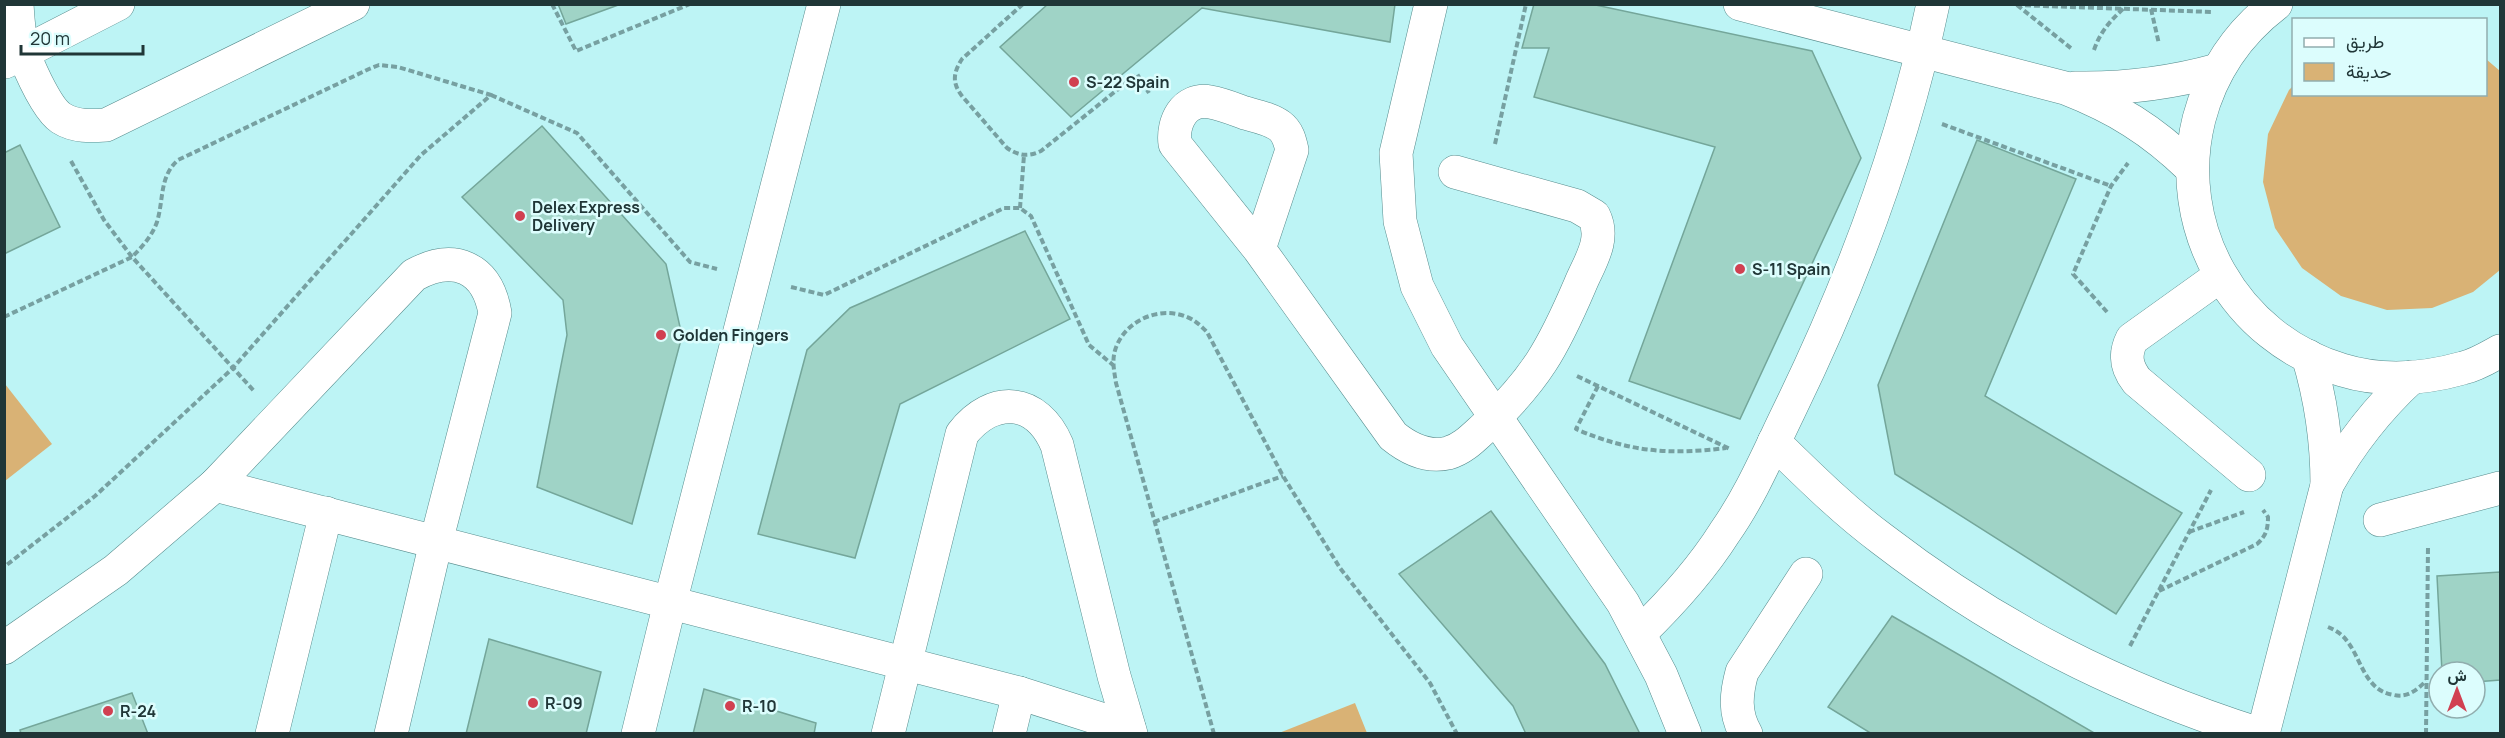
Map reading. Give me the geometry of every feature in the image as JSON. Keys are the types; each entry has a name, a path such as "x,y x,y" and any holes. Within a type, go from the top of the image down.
{"street":[{"path":"17,4 14,58 52,111 63,120 77,125 106,125 315,13 353,4"},
{"path":"14,58 118,4"},
{"path":"638,734 824,4"},
{"path":"1431,4 1396,153 1400,221 1417,286 1447,346 1605,573 1640,633 1685,734"},
{"path":"1740,4 2065,88 2100,102 2150,132 2192,168"},
{"path":"1640,633 1677,596 1726,531 1768,454 1811,367 1874,211 1908,111 1934,4"},
{"path":"2276,4 2238,40 2218,69 2204,101 2195,134 2192,168 2195,208 2206,245 2220,276 2246,310 2275,337 2308,356 2342,370 2377,377 2412,377 2465,368 2500,351"},
{"path":"2065,88 2143,86 2182,80 2218,69"},
{"path":"1258,249 1292,150 1289,136 1280,125 1207,101 1195,103 1184,110 1177,120 1173,132 1175,144 1258,249 1393,436 1409,448 1428,454 1448,453 1465,445 1515,399 1544,360 1562,328 1600,235 1594,216 1578,206 1455,172"},
{"path":"4,648 116,570 215,485 414,274 430,266 449,263 467,268 482,279 492,295 495,313 436,542 391,734"},
{"path":"2220,276 2132,339 2127,350 2126,361 2130,372 2239,466"},
{"path":"2308,356 2318,387 2323,420 2327,453 2327,485"},
{"path":"1768,454 1826,492 1880,538 1938,581 2061,656 2194,713 2261,734 2327,485 2344,454 2364,426 2412,377"},
{"path":"888,734 962,434 973,420 988,410 1005,406 1022,408 1038,416 1050,429 1057,445 1130,731"},
{"path":"215,485 1019,693 1130,731"},
{"path":"2380,520 2500,488"},
{"path":"272,734 326,513"},
{"path":"1746,734 1737,709 1737,691 1742,672 1806,574"},
{"path":"1009,734 1019,693"}],"path":[{"path":"552,4 576,51 690,4"},
{"path":"1023,4 962,59 956,68 954,78 956,88 962,96 1007,148 1024,155 1041,151 1137,74 1173,132"},
{"path":"1488,180 1526,4"},
{"path":"2016,4 2144,7 2217,12"},
{"path":"2016,4 2074,50"},
{"path":"2092,59 2102,33 2111,20 2125,8"},
{"path":"2151,9 2160,50"},
{"path":"4,317 132,257 145,243 156,225 165,176 178,160 379,65 398,67 491,95 577,133 690,262 824,295 1004,208 1020,208 1031,216 1089,345 1113,364"},
{"path":"4,567 95,496 232,369 421,155 491,95"},
{"path":"52,111 64,147 81,182 104,220 132,257 232,369 280,417"},
{"path":"1908,111 2111,186"},
{"path":"2132,339 2073,274 2111,186 2150,132"},
{"path":"1020,208 1024,155"},
{"path":"1214,734 1154,522 1113,364 1116,346 1125,331 1140,319 1158,313 1176,313 1193,320 1207,332 1283,476 1340,567 1430,683 1457,734"},
{"path":"1544,360 1727,448"},
{"path":"1598,386 1576,429 1606,442 1638,449 1671,452 1727,448 1768,454"},
{"path":"2112,679 2189,532 2239,466"},
{"path":"1154,522 1283,476"},
{"path":"2427,660 2428,507"},
{"path":"2158,591 2262,540 2268,528 2268,518 2262,510 2255,509 2189,532"},
{"path":"2292,619 2328,626 2338,632 2352,649 2368,678 2376,688 2387,694 2398,696 2409,694 2427,680"},
{"path":"2426,734 2427,680"}],"green space":[{"path":"2487,60 2500,71 2500,270 2473,292 2432,308 2387,310 2341,296 2302,268 2275,228 2263,182 2268,134 2292,87 2292,96 2487,96"},
{"path":"5,384 52,444 5,481"},
{"path":"1355,703 1367,733 1279,733"}],"building":[{"path":"558,4 621,4 566,24"},
{"name":"S-22 Spain","path":"1048,4 1395,4 1390,42 1202,8 1071,117 1000,47"},
{"name":"S-11 Spain","path":"1534,4 1591,4 1812,51 1861,158 1740,419 1629,381 1715,147 1534,97 1549,48 1522,48"},
{"path":"542,126 666,264 682,336 632,524 537,487 567,335 563,300 462,197"},
{"path":"1977,140 2076,179 1985,396 2182,513 2116,614 1895,474 1878,385"},
{"path":"20,145 60,227 4,254 4,153"},
{"path":"1025,231 1070,319 900,404 855,558 758,534 807,350 850,308"},
{"path":"1491,511 1605,664 1640,734 1526,734 1513,706 1399,574"},
{"path":"2500,572 2500,680 2487,681 2487,660 2441,660 2437,576"},
{"path":"1892,616 2096,734 1872,734 1828,707"},
{"name":"R-09","path":"489,639 601,672 586,734 466,734"},
{"name":"R-10","path":"704,689 816,723 814,734 693,734"},
{"name":"R-24","path":"132,693 148,734 21,734 20,730"}],"place":[{"name":"S-22 Spain","path":"1074,82"},
{"name":"Delex Express Delivery","path":"520,216"},
{"name":"S-11 Spain","path":"1740,269"},
{"name":"Golden Fingers","path":"661,335"},
{"name":"R-09","path":"533,703"},
{"name":"R-10","path":"730,706"},
{"name":"R-24","path":"108,711"}]}
